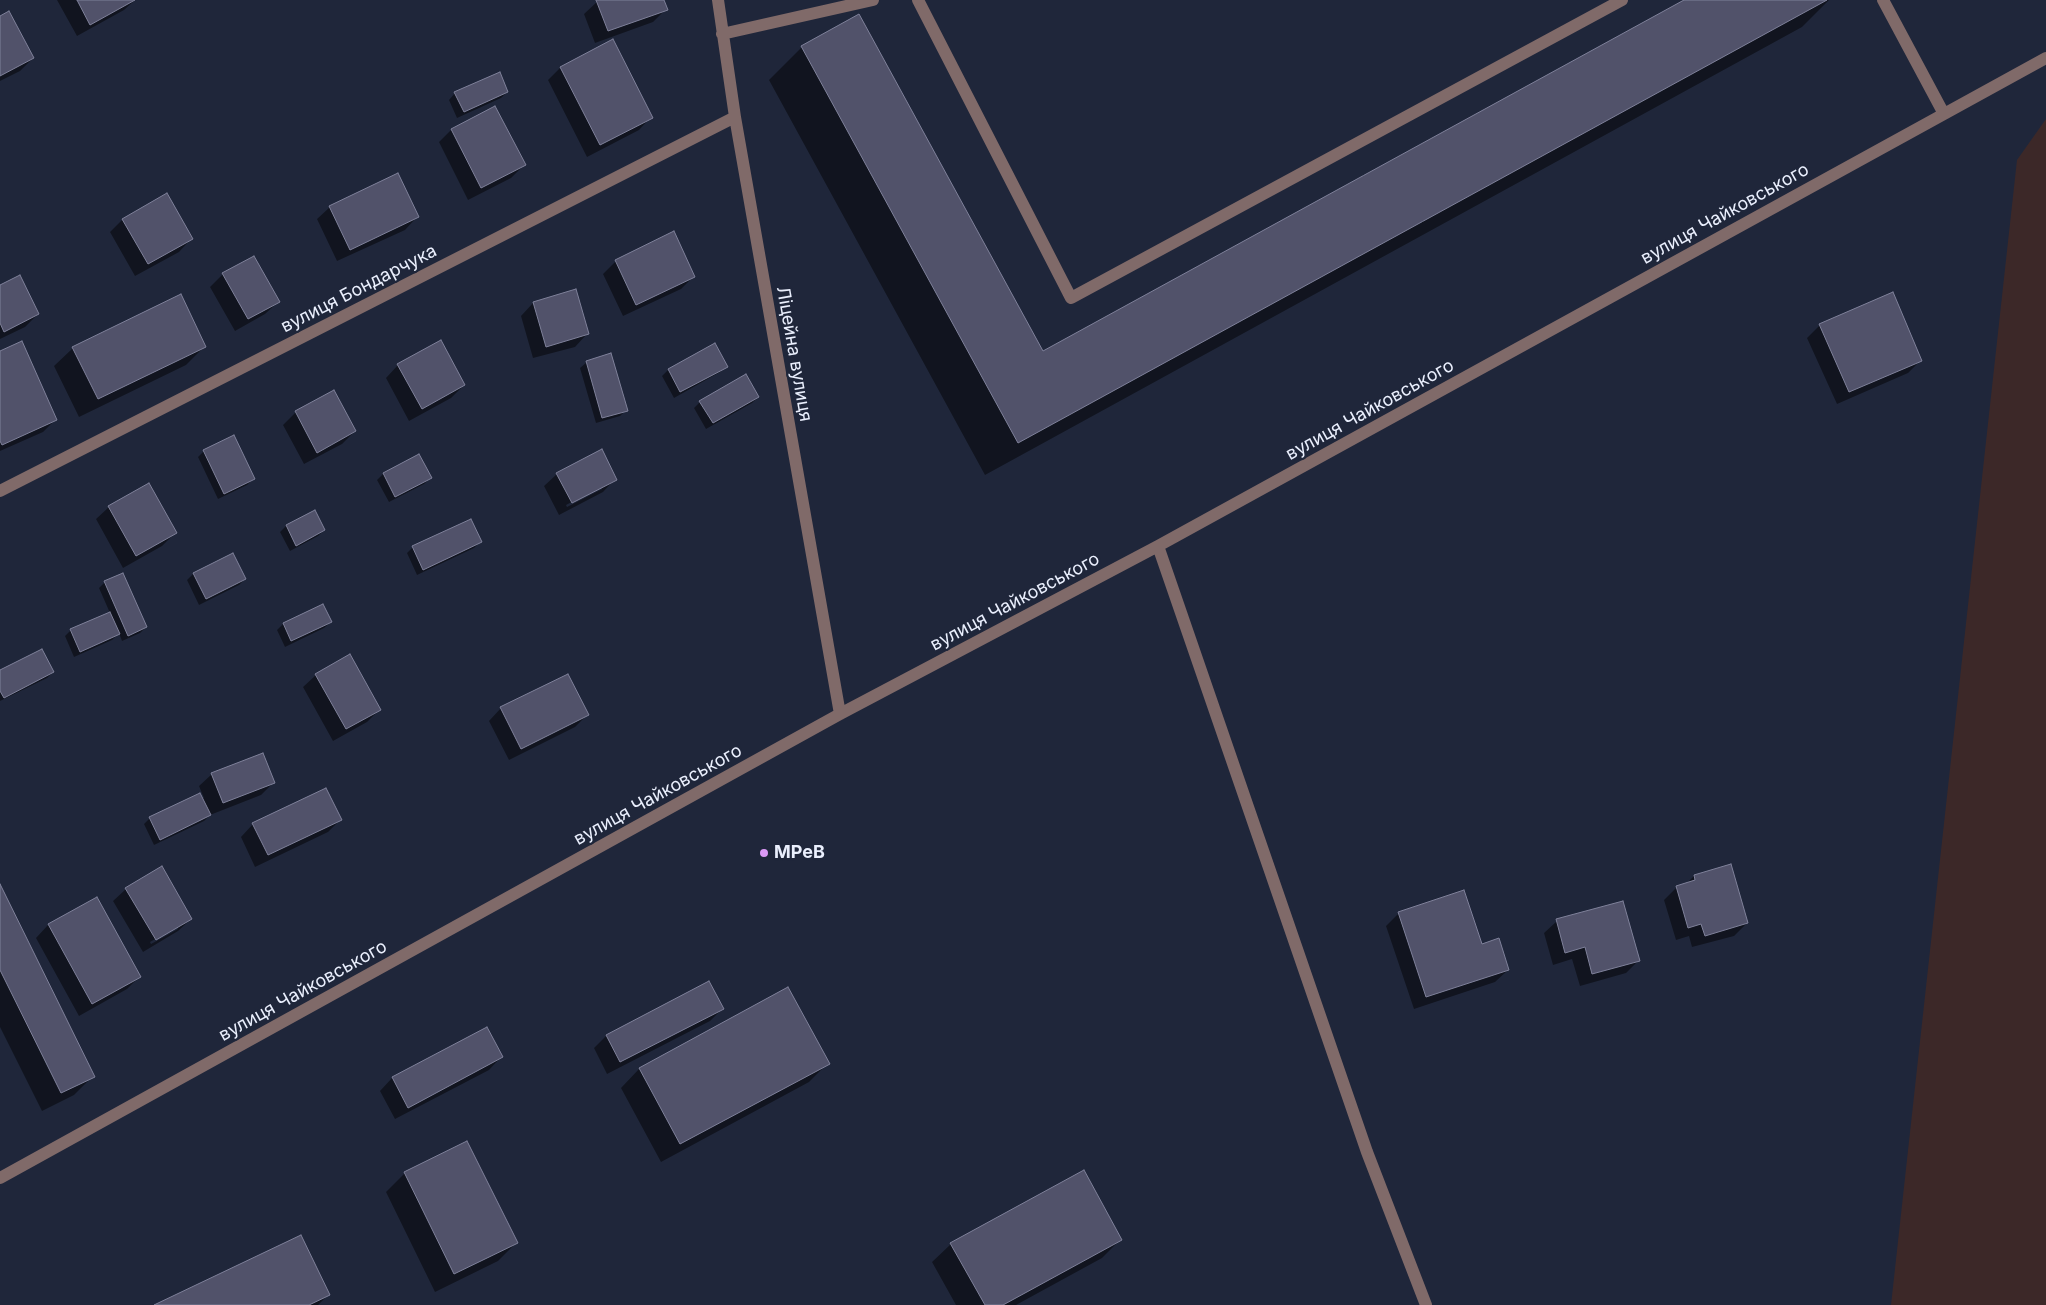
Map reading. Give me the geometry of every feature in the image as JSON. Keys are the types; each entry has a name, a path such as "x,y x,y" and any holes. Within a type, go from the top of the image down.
{"street":[{"name":"Ліцейна вулиця","path":"718,0 735,117 840,714"},
{"path":"722,34 873,0"},
{"path":"918,0 1071,298 1622,0"},
{"path":"1883,0 1944,114"},
{"name":"вулиця Чайковського","path":"0,1178 840,714 1158,546 2046,58"},
{"name":"вулиця Бондарчука","path":"0,491 735,117"},
{"path":"1158,546 1367,1152 1426,1305"}],"shaded area":[{"path":"2046,119 2046,1305 1891,1305 2017,160"}],"building":[{"path":"77,0 135,0 90,25"},
{"path":"596,0 664,0 668,10 608,31"},
{"path":"1684,0 1827,0 1018,443 801,46 859,14 1043,351"},
{"path":"9,11 34,58 0,76 0,16"},
{"path":"613,39 653,118 600,145 560,67"},
{"path":"500,72 508,92 464,112 454,92"},
{"path":"495,106 526,165 481,188 451,129"},
{"path":"398,173 419,217 350,250 329,206"},
{"path":"167,193 193,239 148,264 122,219"},
{"path":"674,231 695,277 636,305 615,260"},
{"path":"254,256 280,302 248,319 222,273"},
{"path":"20,275 39,314 4,332 0,323 0,285"},
{"path":"576,289 589,334 546,347 533,302"},
{"path":"1893,292 1922,361 1849,392 1819,324"},
{"path":"181,294 206,347 98,399 72,347"},
{"path":"441,340 465,385 422,409 397,364"},
{"path":"22,341 57,420 2,445 0,441 0,351"},
{"path":"715,343 728,367 680,392 668,369"},
{"path":"611,353 628,411 602,418 586,361"},
{"path":"746,374 759,397 713,423 699,401"},
{"path":"334,390 356,431 317,453 295,411"},
{"path":"234,435 255,479 224,494 203,450"},
{"path":"602,449 617,480 572,503 556,473"},
{"path":"419,454 432,478 395,497 383,473"},
{"path":"149,483 177,533 136,556 108,506"},
{"path":"315,510 325,530 296,546 286,525"},
{"path":"471,519 482,542 423,570 412,546"},
{"path":"233,553 246,579 206,599 193,573"},
{"path":"123,573 147,627 128,636 104,581"},
{"path":"323,604 332,622 291,641 283,623"},
{"path":"110,612 120,634 80,652 70,629"},
{"path":"42,649 54,672 4,698 0,691 0,670"},
{"path":"350,654 381,710 346,729 315,674"},
{"path":"568,674 589,715 521,749 500,707"},
{"path":"263,753 275,783 223,803 211,773"},
{"path":"326,788 342,820 268,855 252,823"},
{"path":"200,793 211,815 160,840 149,817"},
{"path":"1731,864 1748,923 1705,936 1701,924 1688,928 1676,886 1695,880 1694,875"},
{"path":"162,866 192,919 156,940 125,888"},
{"path":"0,884 95,1077 61,1093 0,970"},
{"path":"1464,890 1482,944 1499,938 1509,970 1426,997 1398,912"},
{"path":"97,897 141,977 92,1004 48,924"},
{"path":"1623,901 1640,961 1592,974 1585,947 1565,953 1556,919"},
{"path":"709,981 724,1009 620,1062 606,1035"},
{"path":"788,987 830,1064 680,1144 639,1068"},
{"path":"487,1027 503,1057 408,1108 392,1077"},
{"path":"467,1141 518,1243 454,1274 404,1172"},
{"path":"1084,1170 1122,1240 1003,1305 985,1305 950,1243"},
{"path":"301,1235 330,1295 309,1305 154,1305"}],"place":[{"name":"МРеВ","path":"764,853"}]}
